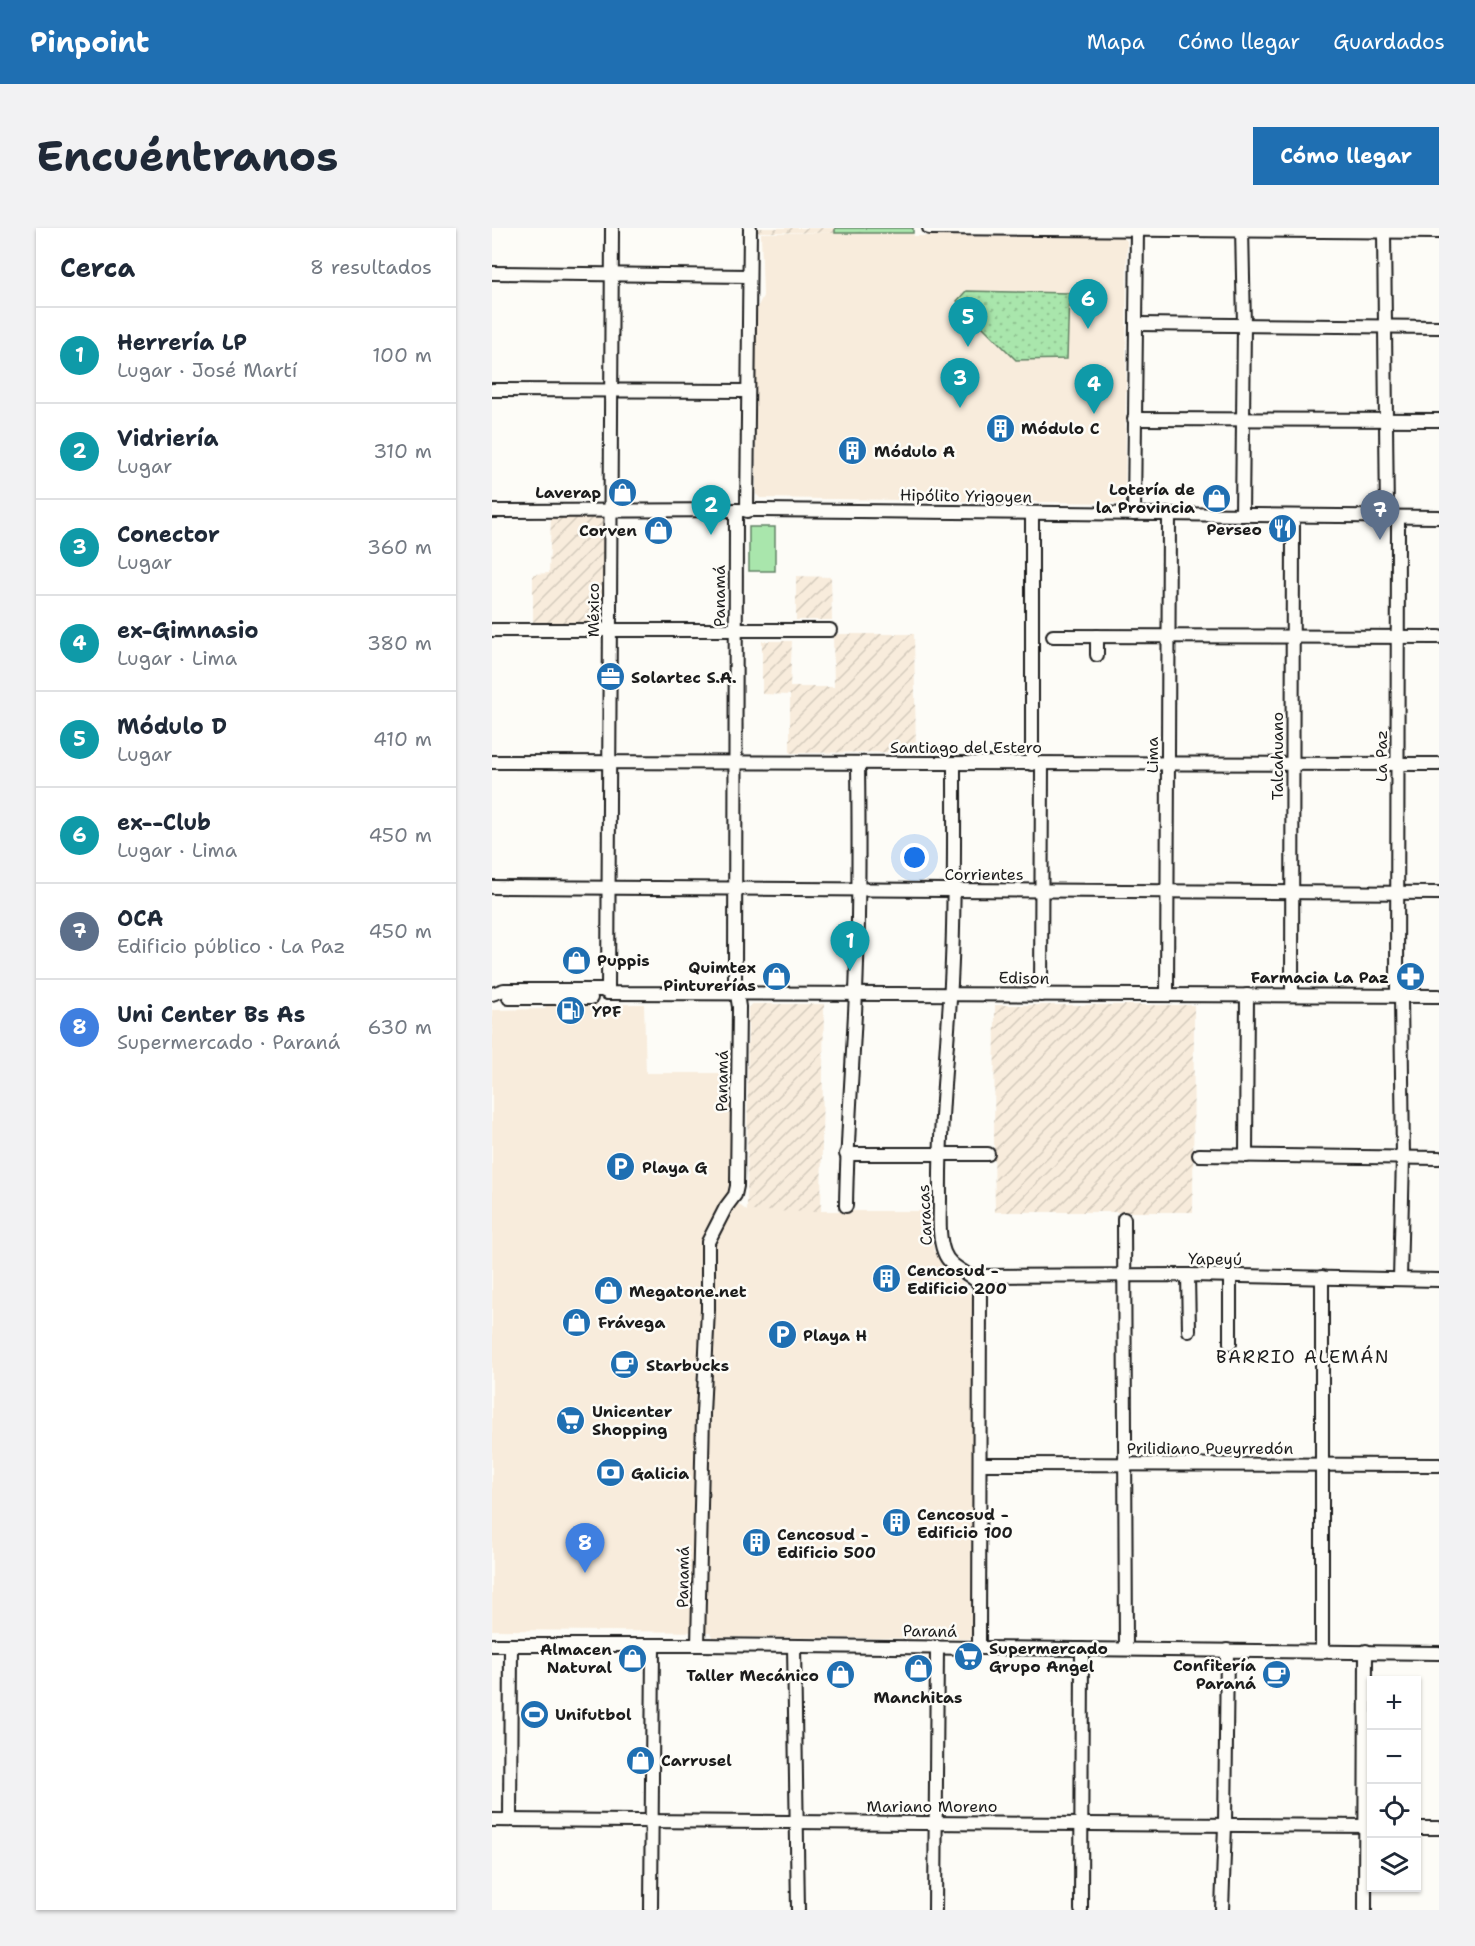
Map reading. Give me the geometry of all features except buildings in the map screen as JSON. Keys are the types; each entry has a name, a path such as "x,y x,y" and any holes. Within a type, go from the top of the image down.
{"street":[{"name":"México","path":"608,993 612,228"},
{"name":"Panamá","path":"698,1645 708,1242 726,1207 735,1195 737,1186 739,1007 735,981 735,630 748,391 750,228"},
{"path":"929,228 1439,232"},
{"path":"1134,514 1137,230"},
{"path":"1242,230 1244,325 1242,515"},
{"name":"La Paz","path":"1384,231 1387,420 1398,637 1397,893 1403,1157 1400,1279"},
{"path":"492,273 749,276"},
{"path":"1136,324 1439,327"},
{"path":"492,390 748,391"},
{"path":"1134,419 1439,420"},
{"name":"Hipólito Yrigoyen","path":"492,511 742,510 1439,517"},
{"path":"1032,513 1041,890 1041,994"},
{"name":"Lima","path":"1167,995 1169,514"},
{"name":"Talcahuano","path":"1292,996 1293,516"},
{"path":"492,630 830,630"},
{"path":"1053,636 1439,637"},
{"path":"1097,636 1097,654"},
{"name":"Santiago del Estero","path":"492,762 1439,764"},
{"path":"846,1206 846,1154 856,994 859,889 858,764"},
{"name":"Caracas","path":"954,764 954,890 950,994 939,1156 941,1237 944,1252 956,1268 973,1276"},
{"name":"Corrientes","path":"492,887 1439,893"},
{"name":"Edison","path":"493,994 501,998 561,999 602,998 608,993 1439,996"},
{"path":"1246,1156 1247,995"},
{"path":"846,1154 939,1156 988,1154"},
{"path":"1199,1155 1439,1158"},
{"path":"1124,1219 1126,1649"},
{"path":"1188,1275 1189,1331"},
{"name":"Yapeyú","path":"973,1276 1188,1275 1439,1280"},
{"path":"973,1276 980,1285 979,1648"},
{"path":"1230,1276 1230,1343"},
{"path":"1322,1277 1322,1651"},
{"name":"Prilidiano Pueyrredón","path":"981,1464 1439,1465"},
{"name":"Paraná","path":"492,1645 1439,1653"},
{"path":"510,1820 511,1645"},
{"path":"651,1910 653,1645"},
{"path":"794,1646 798,1910"},
{"path":"935,1910 937,1647"},
{"path":"1081,1910 1082,1649"},
{"path":"1222,1910 1227,1650"},
{"path":"1366,1651 1368,1784"},
{"name":"Mariano Moreno","path":"492,1820 1367,1826"},
{"path":"1421,1827 1439,1828"},
{"path":"1365,1910 1368,1838"}],"shaded area":[{"path":"756,228 835,228 835,233 756,232"},
{"path":"761,233 1123,237 1127,241 1125,500 1123,503 760,498 756,494 756,310 763,296"},
{"path":"551,516 605,518 606,625 533,627 533,574 549,573"},
{"path":"796,576 831,577 832,620 796,620"},
{"path":"833,634 914,634 916,752 790,753 790,695 762,694 762,641 792,641 790,687 834,687"},
{"path":"644,1004 646,1073 730,1073 732,1199 747,1211 931,1211 934,1250 944,1267 967,1286 974,1302 973,1636 969,1639 712,1637 710,1632 492,1630 492,1010 545,1009 546,1005"},
{"path":"752,1004 824,1004 821,1212 747,1211 748,1008"},
{"path":"995,1005 1194,1005 1193,1212 995,1212"}],"green space":[{"path":"835,228 913,228 913,233 835,233"},
{"path":"966,291 1069,293 1067,359 1016,360 957,301"},
{"path":"749,527 775,527 775,571 749,571"}],"place":[{"name":"ex--Club","path":"1088,329"},
{"name":"Módulo D","path":"968,347"},
{"name":"Conector","path":"960,408"},
{"name":"ex-Gimnasio","path":"1094,414"},
{"name":"Módulo C","path":"1000,428"},
{"name":"Módulo A","path":"853,451"},
{"name":"Laverap","path":"622,492"},
{"name":"Lotería de la Provincia","path":"1216,498"},
{"name":"Perseo","path":"1283,529"},
{"name":"Corven","path":"658,530"},
{"name":"Vidriería","path":"711,535"},
{"name":"OCA","path":"1380,540"},
{"name":"Solartec S.A.","path":"610,677"},
{"name":"Puppis","path":"576,960"},
{"name":"Herrería LP","path":"850,971"},
{"name":"Quimtex Pinturerías","path":"777,976"},
{"name":"Farmacia La Paz","path":"1410,977"},
{"name":"YPF","path":"571,1011"},
{"name":"Playa G","path":"621,1167"},
{"name":"Cencosud - Edificio 200","path":"886,1279"},
{"name":"Megatone.net","path":"608,1291"},
{"name":"Frávega","path":"577,1322"},
{"name":"Playa H","path":"782,1335"},
{"name":"Starbucks","path":"625,1365"},
{"name":"Unicenter Shopping","path":"571,1420"},
{"name":"Galicia","path":"610,1473"},
{"name":"Cencosud - Edificio 100","path":"896,1523"},
{"name":"Cencosud - Edificio 500","path":"756,1543"},
{"name":"Uni Center Bs As","path":"585,1573"},
{"name":"Supermercado Grupo Angel","path":"968,1657"},
{"name":"Almacen Natural","path":"633,1658"},
{"name":"Manchitas","path":"918,1669"},
{"name":"Confitería Paraná","path":"1277,1674"},
{"name":"Taller Mecánico","path":"840,1675"},
{"name":"Unifutbol","path":"534,1714"},
{"name":"Carrusel","path":"640,1760"}],"district":[{"name":"BARRIO ALEMÁN","path":"1303,1357"}]}
